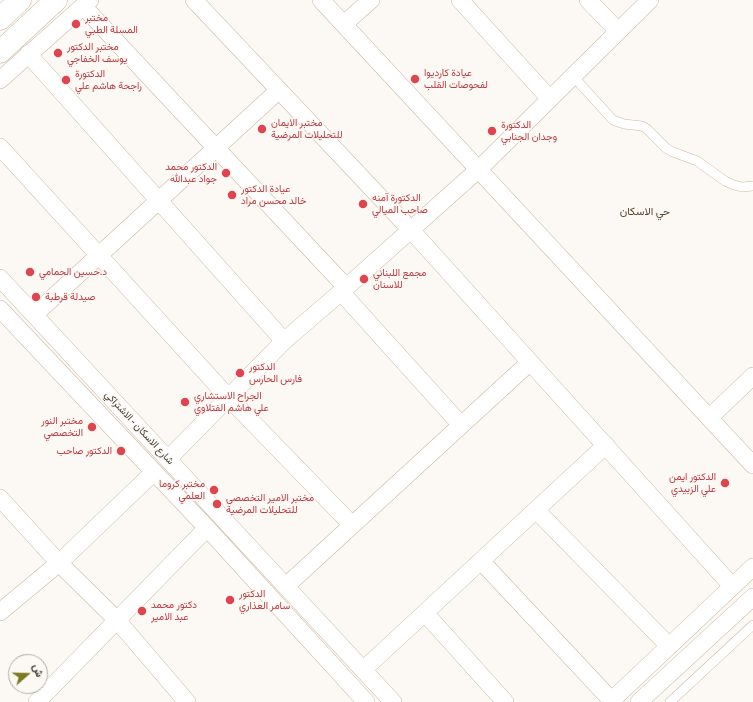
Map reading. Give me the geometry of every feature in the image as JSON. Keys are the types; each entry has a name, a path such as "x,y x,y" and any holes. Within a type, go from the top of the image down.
{"main road":[{"path":"0,5 1,0"},
{"path":"0,19 20,0"},
{"path":"0,52 56,0"}],"street":[{"path":"194,0 412,230 732,586"},
{"path":"321,0 480,169 753,465"},
{"path":"344,24 371,0"},
{"path":"460,0 550,99"},
{"path":"588,0 618,31"},
{"path":"168,459 284,341 344,290 480,169 650,0"},
{"path":"0,80 87,3 344,290 462,425"},
{"path":"28,54 284,341"},
{"path":"34,315 279,90"},
{"path":"0,147 228,397 352,525"},
{"name":"شارع الاسكان - الاشتراكي","path":"0,278 393,702"},
{"name":"شارع الاسكان - الاشتراكي","path":"0,309 207,528 366,702"},
{"path":"286,586 530,362"},
{"path":"709,418 753,376"},
{"path":"363,670 606,446"},
{"path":"0,612 59,562 154,472"},
{"path":"0,498 59,562 117,620 186,702"},
{"path":"536,510 669,646"},
{"path":"37,702 207,528"},
{"path":"230,554 239,556 244,554 246,548 243,540"},
{"path":"481,561 610,701 753,567"},
{"path":"639,702 753,597"},
{"path":"425,613 505,702"}],"lane":[{"path":"572,76 613,120 624,124 636,124 647,129 666,148 697,161 730,183 742,187 753,186"},
{"path":"670,702 753,625"}],"place":[{"name":"مختبر المسلة الطبي","path":"76,24"},
{"name":"مختبر الدكتور يوسف الخفاجي","path":"58,53"},
{"name":"عيادة كارديوا لفحوصات القلب","path":"415,79"},
{"name":"الدكتورة راجحة هاشم علي","path":"66,80"},
{"name":"مختبر الايمان للتحليلات المرضية","path":"262,129"},
{"name":"الدكتورة وجدان الجنابي","path":"492,131"},
{"name":"الدكتور محمد جواد عبدالله","path":"226,173"},
{"name":"عيادة الدكتور خالد محسن مراد","path":"232,195"},
{"name":"الدكتورة آمنه صاحب الميالي","path":"363,204"},
{"name":"د.حسين الحمامي","path":"30,272"},
{"name":"مجمع اللبناني للاسنان","path":"364,279"},
{"name":"صيدلة قرطبة","path":"36,297"},
{"name":"الدكتور فارس الحارس","path":"240,373"},
{"name":"الجراح الاستشاري علي هاشم الفتلاوي","path":"185,402"},
{"name":"مختبر النور التخصصي","path":"92,427"},
{"name":"الدكتور صاحب","path":"121,451"},
{"name":"الدكتور ايمن علي الزبيدي","path":"725,483"},
{"name":"مختبر كروما العلمي","path":"214,490"},
{"name":"مختبر الامير التخصصي للتحليلات المرضية","path":"217,504"},
{"name":"الدكتور سامر العذاري","path":"230,600"},
{"name":"دكتور محمد عبد الامير","path":"142,611"}],"district":[{"name":"حي الاسكان","path":"645,212"}]}
